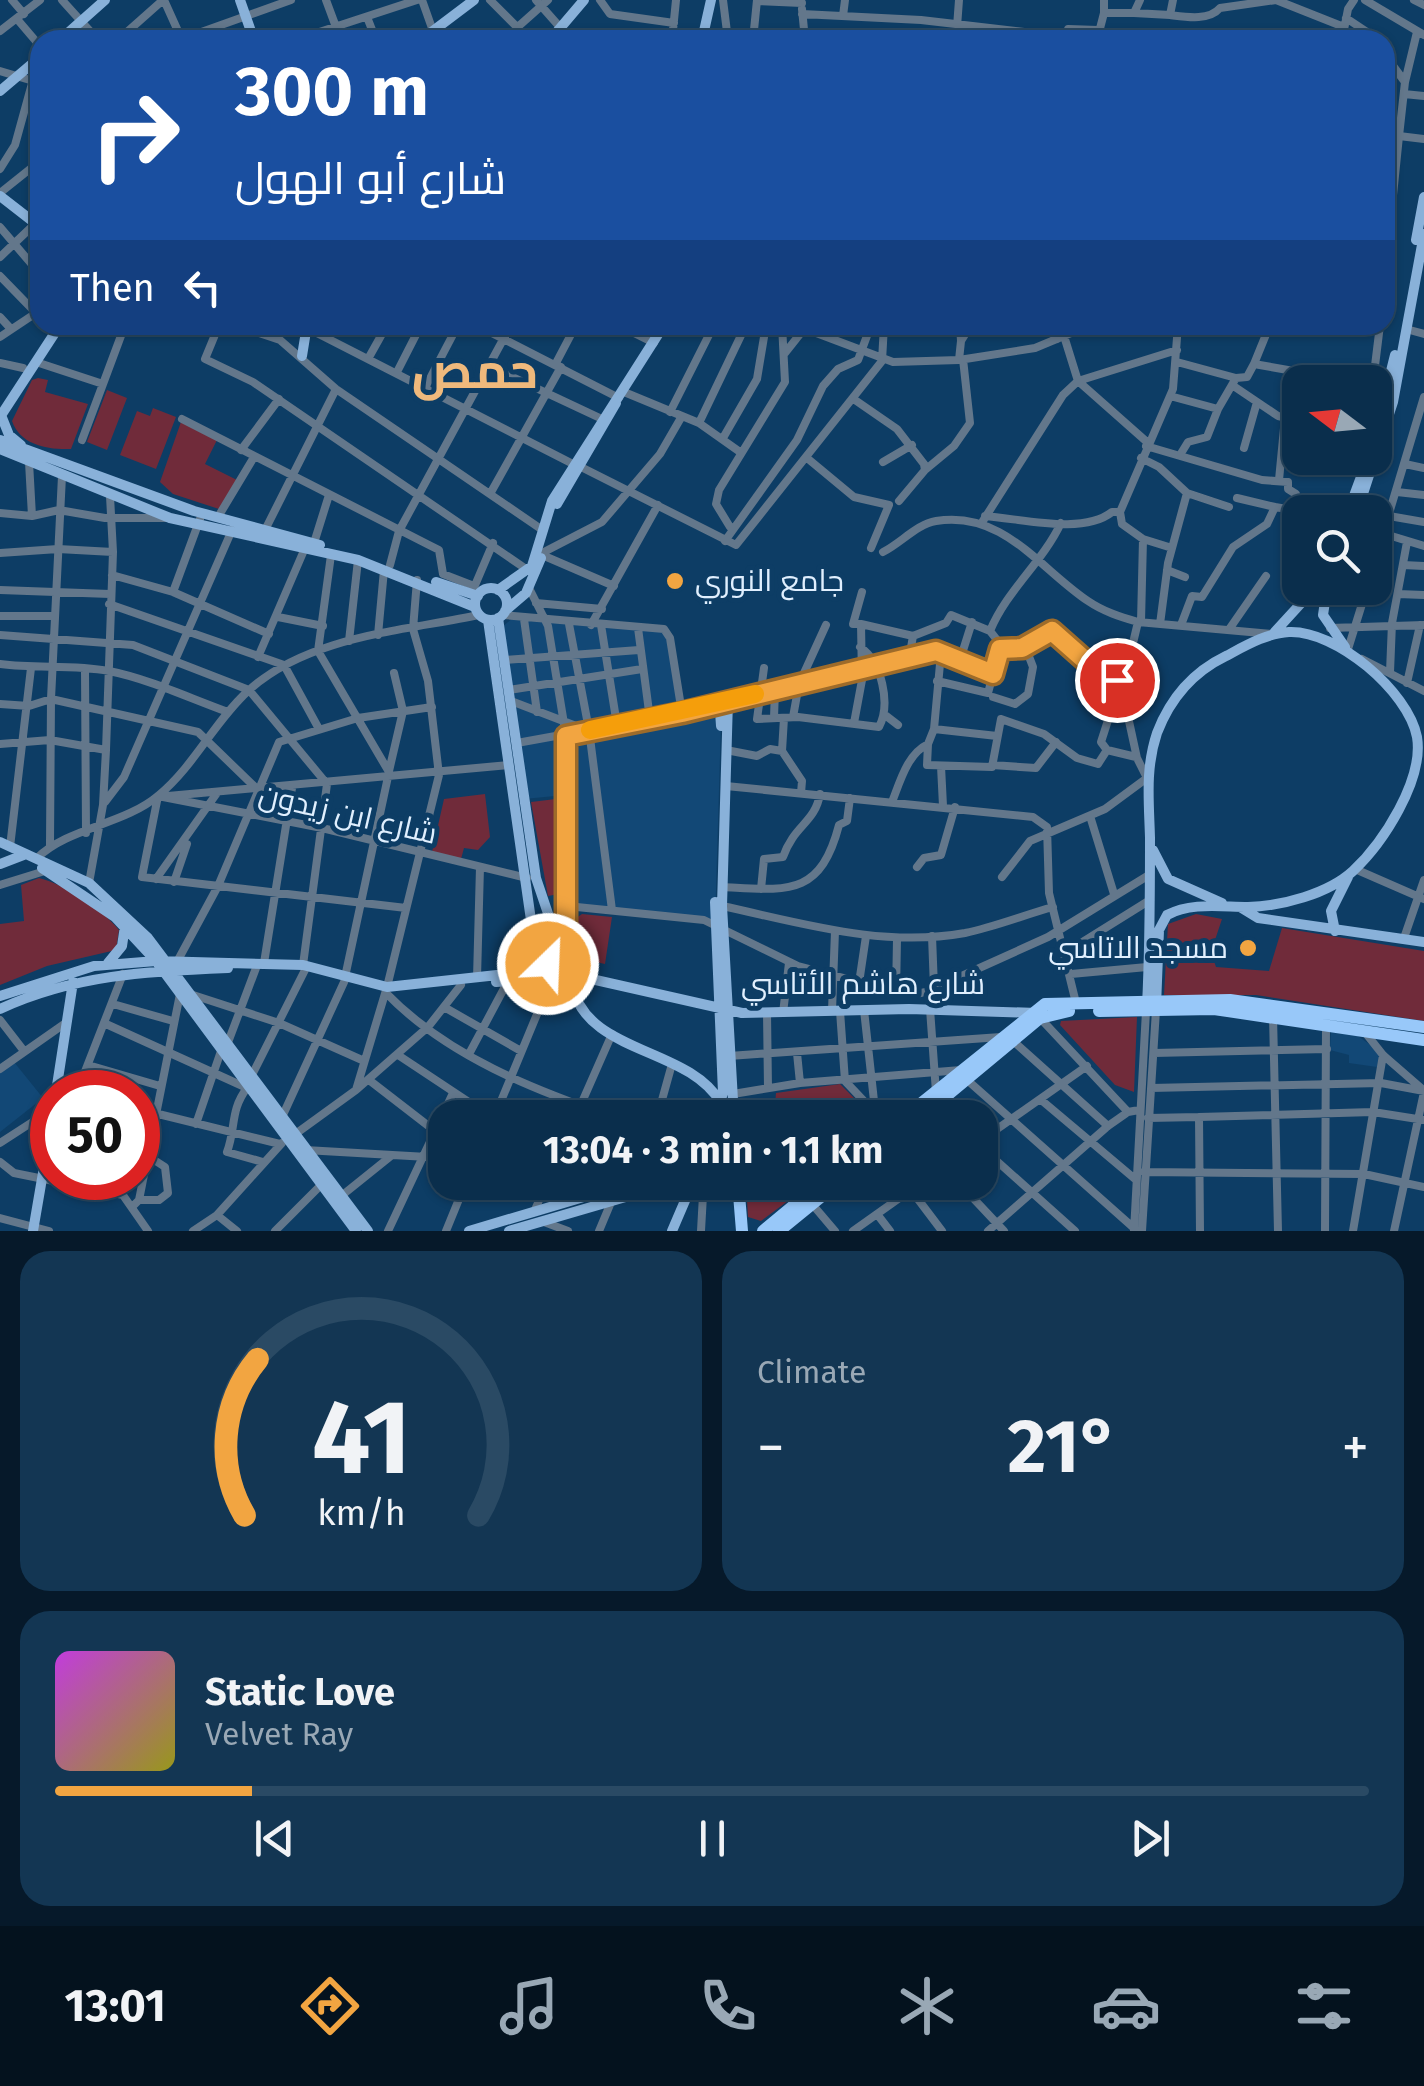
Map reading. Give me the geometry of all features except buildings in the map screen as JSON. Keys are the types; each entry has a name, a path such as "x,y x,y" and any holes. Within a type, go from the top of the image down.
{"highway":[{"path":"1036,1014 1230,1000 1424,1028"},
{"path":"932,1100 1009,1039 1045,1004 1214,1009 1424,1040"},
{"path":"735,1200 738,1231"},
{"path":"762,1231 800,1200"},
{"path":"779,1231 817,1200"}],"main road":[{"path":"72,30 106,0"},
{"path":"240,0 251,30"},
{"path":"434,30 474,0"},
{"path":"559,30 584,0"},
{"path":"704,30 711,0"},
{"path":"0,91 30,66"},
{"path":"0,194 30,216"},
{"path":"1395,334 1424,197"},
{"path":"1363,495 1393,402 1424,234"},
{"path":"0,403 45,335"},
{"path":"26,449 9,434 1,416 54,335"},
{"path":"302,356 306,335"},
{"path":"658,335 548,507 528,570 498,590 487,589 486,607 526,878 554,969 572,988 589,1019 672,1064 715,1092 719,1100"},
{"path":"1388,365 1395,335"},
{"path":"0,450 170,518 218,517 233,526 265,530 331,554 387,567 486,607 525,593 542,554 555,508 602,419 620,397"},
{"path":"0,440 200,518 387,567 486,607 506,599 498,590"},
{"path":"514,582 525,593"},
{"path":"1151,1005 1147,968 1147,778 1158,730 1185,686 1217,660 1272,634 1299,605"},
{"path":"1323,605 1330,628 1380,680 1412,722 1417,751 1412,779"},
{"path":"486,607 505,660 536,878 554,969"},
{"path":"1272,634 1302,633 1350,652"},
{"path":"718,926 722,906 728,700"},
{"path":"713,705 720,711 722,722 718,926 721,1100"},
{"path":"1335,930 1333,904 1382,833 1424,758"},
{"path":"1150,836 1161,872 1168,879"},
{"path":"0,862 16,852"},
{"path":"16,852 48,870 125,926 168,964"},
{"path":"16,852 90,883 123,912 168,964 247,1088 356,1231"},
{"path":"1149,875 1240,907 1325,890 1353,871"},
{"path":"1151,1005 1162,921 1180,909 1223,904"},
{"path":"1240,907 1258,918 1424,942"},
{"path":"108,964 122,946 125,926"},
{"path":"0,996 108,964 304,967 386,990 508,982 554,969"},
{"path":"0,1009 72,982 168,964"},
{"path":"386,990 554,969"},
{"name":"شارع هاشم الأتاسي","path":"554,969 767,1013 930,1009 1036,1014"},
{"path":"572,988 578,976"},
{"path":"59,1070 72,982"},
{"path":"722,1006 732,1100"},
{"path":"224,1048 252,1075 282,1118 287,1140 305,1150 368,1231"},
{"path":"34,1230 39,1200"},
{"path":"509,1231 523,1229 538,1217 585,1200"},
{"path":"469,1231 612,1200"},
{"path":"672,1231 687,1200"}],"street":[{"path":"12,0 30,31"},
{"path":"0,30 40,0"},
{"path":"62,0 90,30"},
{"path":"130,30 164,0 177,30"},
{"path":"206,30 291,0"},
{"path":"326,0 336,27"},
{"path":"327,30 419,0 433,30"},
{"path":"490,0 518,28"},
{"path":"600,0 610,14 674,23"},
{"path":"673,30 676,0"},
{"path":"723,0 727,30"},
{"path":"754,30 757,0 801,2 804,30"},
{"path":"843,16 845,0"},
{"path":"957,30 959,0"},
{"path":"1099,30 1104,0"},
{"path":"1134,13 1140,0"},
{"path":"1170,15 1173,0"},
{"path":"1104,12 1198,17 1214,14 1220,4 1276,0 1361,30"},
{"path":"1344,30 1354,0"},
{"path":"1365,0 1421,34 1405,82 1395,171"},
{"path":"1414,0 1424,5"},
{"path":"516,30 542,2 564,30"},
{"path":"802,14 991,30"},
{"path":"367,17 372,30"},
{"path":"1395,68 1405,82"},
{"path":"0,72 30,80"},
{"path":"1404,94 1424,96"},
{"path":"0,169 15,145 30,100"},
{"path":"1399,136 1424,139"},
{"path":"0,194 30,169"},
{"path":"0,227 30,262"},
{"path":"0,256 30,231"},
{"path":"0,276 30,304"},
{"path":"0,317 11,330"},
{"path":"0,337 30,317"},
{"path":"1406,329 1424,334"},
{"path":"82,440 121,335"},
{"path":"215,335 205,359 279,399 528,570"},
{"path":"265,335 280,340 336,389 541,530"},
{"path":"324,335 736,545 855,400 882,361 883,335"},
{"path":"368,359 381,335"},
{"path":"398,372 416,335"},
{"path":"426,386 453,335"},
{"path":"498,335 620,397 699,423 740,452"},
{"path":"378,636 387,567 399,531 506,335"},
{"path":"490,494 548,392 572,335"},
{"path":"639,335 654,343"},
{"path":"670,412 709,335"},
{"path":"699,423 741,335"},
{"path":"723,438 757,379 764,335"},
{"path":"730,528 716,504 725,475 785,382 783,335"},
{"path":"784,354 795,335"},
{"path":"820,335 882,361 961,359 1034,348 1062,335"},
{"path":"725,541 730,528 781,464 823,386 838,368 858,360 868,335"},
{"path":"899,502 925,470 954,446 970,422 961,335"},
{"path":"961,342 965,335"},
{"path":"1066,335 1078,381 1146,444 1264,480 1288,482 1288,489 1296,495"},
{"path":"1172,548 1142,539 1122,524 1120,512 1146,444 1170,396 1177,335"},
{"path":"1180,455 1188,442 1207,436 1218,408 1234,381 1247,376 1266,335"},
{"path":"1375,365 1379,335"},
{"path":"983,520 1044,421 1078,381 1176,350"},
{"path":"36,362 104,384"},
{"path":"1177,362 1234,381 1282,417"},
{"path":"0,363 23,368"},
{"path":"1254,364 1282,369"},
{"path":"489,366 602,419"},
{"path":"265,530 336,389"},
{"path":"1170,396 1218,408"},
{"path":"240,450 279,399"},
{"path":"855,400 912,445 925,470"},
{"path":"1244,448 1258,402"},
{"path":"1392,507 1423,402"},
{"path":"542,554 602,522 630,490 682,416"},
{"path":"182,420 439,550 444,574 486,607 547,622 660,628 670,634 682,713"},
{"path":"1413,433 1424,435"},
{"path":"1279,480 1282,443"},
{"path":"884,462 912,445"},
{"path":"218,517 254,457"},
{"path":"807,458 854,497 888,505 872,548"},
{"path":"1141,458 1159,467 1187,493 1229,506"},
{"path":"29,462 32,516"},
{"path":"1405,464 1424,468"},
{"path":"50,845 52,664 62,476"},
{"path":"1256,502 1264,480"},
{"path":"1397,492 1424,495"},
{"path":"1160,624 1167,570 1187,493"},
{"path":"90,883 103,805 106,750 113,552 110,496"},
{"path":"258,657 329,496"},
{"path":"1238,498 1282,508"},
{"path":"617,725 596,625 658,504"},
{"path":"1180,625 1192,596 1202,597 1233,548 1267,524 1275,507"},
{"path":"0,514 32,516 59,510 110,518 170,518"},
{"path":"884,552 938,520 1100,522 1112,512 1120,512"},
{"path":"1392,517 1424,522"},
{"path":"173,592 200,518"},
{"path":"983,520 1033,551 1088,601 1140,622 1272,634"},
{"path":"990,631 1001,604 1039,560 1061,522"},
{"path":"103,805 124,776 233,526"},
{"path":"1176,536 1189,540"},
{"path":"1392,537 1424,546"},
{"path":"1136,756 1107,750 1102,742 1122,689 1140,622 1142,539"},
{"path":"1390,672 1392,623 1407,542"},
{"path":"486,607 493,544"},
{"path":"0,553 58,549 113,552"},
{"path":"331,554 318,652 389,775"},
{"path":"542,554 614,586"},
{"path":"349,641 358,560"},
{"path":"1403,565 1424,566"},
{"path":"1167,570 1185,577"},
{"path":"112,575 173,592 269,634"},
{"path":"1230,628 1266,576"},
{"path":"356,1090 386,990 438,774 432,706 413,629 417,580"},
{"path":"0,590 56,589 110,594"},
{"path":"862,592 853,624 913,636 946,624 951,616 990,631 1000,649 990,695 1001,720 992,765"},
{"path":"501,1100 554,969 567,906 566,736 547,622 525,593"},
{"path":"1398,594 1424,595"},
{"path":"109,604 284,665 319,729"},
{"path":"536,604 602,608"},
{"path":"1362,605 1350,652 1424,691"},
{"path":"31,668 16,852 98,828 158,796 228,712 284,665 349,641 413,629 486,607"},
{"path":"0,616 55,616"},
{"path":"278,617 323,626"},
{"path":"524,619 537,712"},
{"path":"960,660 972,622"},
{"path":"569,624 589,730 612,910"},
{"path":"854,723 862,670 861,624"},
{"path":"1330,628 1422,625 1407,682"},
{"path":"782,752 800,684 826,626"},
{"path":"638,628 650,719"},
{"path":"1000,649 1025,646 1036,636 1057,632 1076,654 1117,680 1136,756 1147,778 1090,816 1030,840 1002,878"},
{"path":"0,635 54,636 133,645 250,690 327,784 304,967 252,1075"},
{"path":"909,659 913,636"},
{"path":"937,681 1015,704 1028,694 1033,667 1025,646"},
{"path":"764,668 757,719 789,718 879,727 885,715 878,667 860,647"},
{"path":"505,660 639,650"},
{"path":"941,653 928,765 1036,768 1056,742"},
{"path":"517,742 682,713 941,653 993,674"},
{"path":"0,664 31,668 52,664 107,671 228,712"},
{"path":"510,696 533,686 642,668"},
{"path":"84,670 86,832"},
{"path":"282,1118 345,979 403,711 394,674"},
{"path":"774,718 775,689"},
{"path":"510,696 537,712 589,730"},
{"path":"0,704 29,706 51,700 198,732 257,790"},
{"path":"168,964 218,886 279,742 358,718 432,706"},
{"path":"885,715 898,725"},
{"path":"1001,720 1056,742 1095,766 1107,750"},
{"path":"934,729 997,736"},
{"path":"0,744 25,746 50,740 106,750"},
{"path":"892,802 908,764 918,748 928,744"},
{"path":"726,750 757,756 770,749 782,752 802,780 801,792"},
{"path":"158,796 292,788 389,775 509,766"},
{"path":"940,766 944,806"},
{"path":"726,786 1033,817 1047,827 1046,868 1076,1002"},
{"path":"196,1124 213,1073 260,965 292,788"},
{"path":"156,879 216,793"},
{"path":"761,889 764,859 783,856 791,834 815,816 820,794"},
{"path":"158,796 142,877 406,908"},
{"name":"شارع ابن زيدون","path":"158,796 322,828 526,878"},
{"path":"722,888 791,890 829,862 839,825 847,821 850,798"},
{"path":"917,867 924,858 942,856 954,807"},
{"path":"1090,816 1114,894"},
{"path":"174,882 190,835"},
{"path":"477,978 480,867"},
{"path":"0,885 48,870"},
{"path":"1353,871 1421,898"},
{"path":"567,906 718,926 790,962 908,995 934,988 1060,928 1149,875"},
{"path":"1404,938 1421,898 1424,880"},
{"path":"1065,953 1150,900"},
{"path":"722,906 835,931 897,939 965,932 1054,907"},
{"path":"835,931 833,976 845,1080 863,1100"},
{"path":"859,983 866,936"},
{"path":"932,936 934,988"},
{"path":"896,994 897,939"},
{"path":"783,1013 790,962"},
{"path":"1070,974 1147,968"},
{"path":"86,1070 123,974"},
{"path":"469,1054 508,982"},
{"path":"193,1231 217,1214 287,1140 398,1056 428,1027 461,985"},
{"path":"386,990 428,1027 469,1054 510,1079 564,1100"},
{"path":"160,1086 174,1021 185,994 279,1022 362,1060"},
{"path":"908,995 909,1009"},
{"path":"113,1004 174,1021"},
{"path":"1137,1230 1154,1053 1151,1005"},
{"path":"1137,1230 1134,1179 1138,1110 1151,1005"},
{"path":"444,1007 522,1051"},
{"path":"930,1009 933,1073 939,1100"},
{"path":"864,1010 875,1100"},
{"path":"767,1013 768,1088"},
{"path":"1036,1014 1128,1112"},
{"path":"1273,1016 1278,1231"},
{"path":"0,1020 24,1050"},
{"path":"0,1068 67,1022"},
{"path":"106,1024 247,1088 232,1111 234,1132 227,1152 263,1162"},
{"path":"1325,1231 1326,1024"},
{"path":"1151,1088 1380,1083 1424,1091 1383,1055 1364,1030"},
{"path":"583,1100 612,1034"},
{"path":"729,1056 931,1039 1009,1039 1108,1126"},
{"path":"1154,1053 1326,1049"},
{"path":"798,1052 800,1083"},
{"path":"1355,1231 1383,1055"},
{"path":"398,1056 463,1100"},
{"path":"661,1100 672,1064"},
{"path":"88,1065 105,1070"},
{"path":"998,1129 1087,1066"},
{"path":"732,1094 800,1083 933,1073 964,1075 1137,1230"},
{"path":"368,1080 428,1126"},
{"path":"1394,1231 1424,1092"},
{"path":"449,1100 452,1093"},
{"path":"1040,1099 1134,1179"},
{"path":"988,1231 1108,1126 1138,1110"},
{"path":"1148,1118 1373,1112 1420,1120"},
{"path":"160,1115 287,1140"},
{"path":"1199,1117 1200,1231"},
{"path":"0,1143 30,1123"},
{"path":"388,1231 428,1146"},
{"path":"305,1150 428,1157"},
{"path":"339,1197 392,1156"},
{"path":"998,1159 1075,1231"},
{"path":"0,1162 14,1173 30,1177"},
{"path":"160,1164 165,1167 168,1193 160,1199"},
{"path":"1144,1172 1364,1174 1424,1187"},
{"path":"274,1231 320,1186"},
{"path":"130,1200 148,1231"},
{"path":"135,1204 136,1200"},
{"path":"135,1204 159,1200"},
{"path":"446,1231 459,1200"},
{"path":"542,1200 538,1217 568,1231"},
{"path":"599,1231 612,1200"},
{"path":"701,1231 703,1200"},
{"path":"853,1231 892,1200"},
{"path":"919,1200 942,1231"},
{"path":"975,1200 1004,1231"},
{"path":"812,1204 835,1231"},
{"path":"217,1214 238,1231"},
{"path":"877,1214 890,1231"},
{"path":"0,1218 49,1231"}],"shaded area":[{"path":"32,380 48,380 45,392 88,404 71,449 28,441 12,421"},
{"path":"107,390 127,398 107,450 87,442"},
{"path":"153,408 176,417 156,469 120,455 137,411 150,416"},
{"path":"182,419 218,438 205,464 239,481 222,510 173,494 160,482"},
{"path":"513,618 668,631 682,712 713,705 721,722 715,924 567,906 565,795 524,799 503,626"},
{"path":"485,794 490,837 478,850 464,848 461,859 432,852 444,799"},
{"path":"556,799 559,894 548,896 531,802"},
{"path":"39,878 71,892 112,922 119,930 116,950 47,966 0,985 0,924 24,921 21,885"},
{"path":"582,914 612,917 605,964 577,958 571,950 572,921"},
{"path":"1196,914 1222,919 1211,952 1216,967 1269,971 1282,928 1424,951 1424,1021 1256,995 1164,995 1168,924"},
{"path":"1137,1017 1134,1092 1115,1085 1060,1025 1061,1021"},
{"path":"1331,1032 1358,1036 1373,1047 1379,1055 1377,1067 1349,1063 1349,1055 1330,1050"},
{"path":"14,1062 30,1082 30,1108 0,1132 0,1073"},
{"path":"840,1084 856,1100 775,1100 776,1093"},
{"path":"747,1200 789,1200 761,1221 748,1217"}],"slow traffic":[{"path":"590,730 682,713 755,694"}],"place":[{"name":"جامع النوري","path":"675,581"},
{"name":"مسجد الاتاسي","path":"1248,948"}],"district":[{"name":"حمص","path":"475,370"}],"route":[{"path":"548,964 561,958 566,941 566,736 682,713 936,651 993,674 1000,649 1022,648 1036,636 1052,631 1072,646 1076,654 1117,680"}]}
